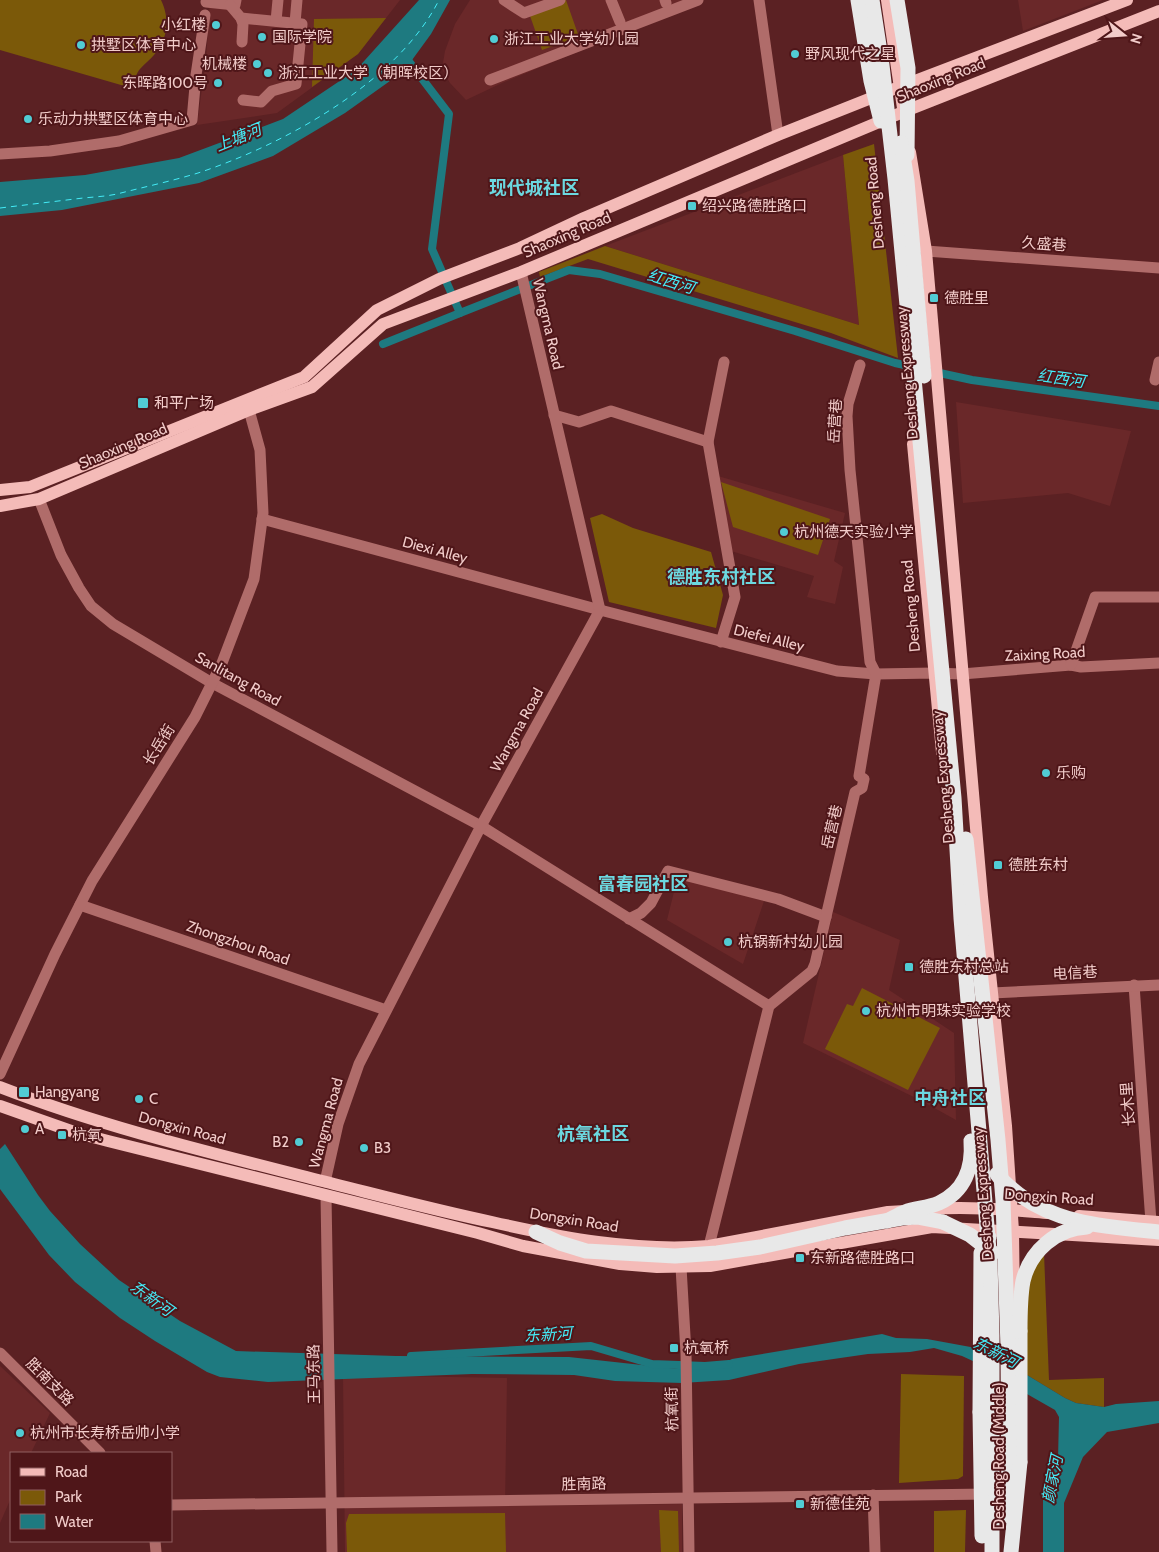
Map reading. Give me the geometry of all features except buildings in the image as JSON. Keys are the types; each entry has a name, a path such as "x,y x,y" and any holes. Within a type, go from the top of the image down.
{"highway":[{"path":"858,0 871,80 901,180"},
{"name":"Desheng Expressway","path":"872,0 901,180 954,798 961,918 990,1262 992,1552"},
{"name":"Desheng Expressway","path":"881,0 901,180 998,1140 1008,1347 1010,1552"},
{"path":"897,0 908,68 901,180"},
{"path":"887,1221 904,1212 941,1202 959,1186 967,1174 972,1157 971,1114 957,954 961,918"},
{"path":"971,1114 999,1178 1017,1194 1038,1207 1063,1218 1104,1226"},
{"path":"536,1232 560,1243 586,1251 647,1256 675,1256 760,1247 887,1221 916,1217 928,1219 955,1227 982,1243 1002,1264 1010,1286 1020,1331"},
{"path":"1010,1552 1020,1462 1020,1331 1024,1279 1033,1257 1042,1246 1064,1231 1083,1227 1156,1225"},
{"path":"982,1552 980,1281 981,1254 992,1231"}],"main road":[{"name":"Desheng Road","path":"866,0 884,121 934,673 957,902 984,1115 991,1210"},
{"path":"887,0 926,251 962,674 1006,1126 1011,1209"},
{"name":"Shaoxing Road","path":"0,490 30,487 304,378 377,310 444,277 520,248 778,136 899,87 1127,0"},
{"name":"Shaoxing Road","path":"0,506 39,499 249,410 312,387 383,324 453,298 523,282 903,112 1159,11"},
{"path":"871,30 875,35 881,35 888,32 891,24"},
{"name":"Dongxin Road","path":"0,1087 110,1126 325,1182 431,1209 536,1232 615,1244 688,1248 709,1246 888,1212 952,1208 1011,1209 1156,1225"},
{"name":"Dongxin Road","path":"0,1106 108,1142 523,1246 620,1264 681,1267 710,1266 932,1228 1159,1240"},
{"name":"Desheng Road (Middle)","path":"1011,1209 1015,1367 1016,1552"},
{"name":"Desheng Road (Middle)","path":"991,1210 995,1280 997,1552"}],"street":[{"path":"276,21 278,0"},
{"path":"295,23 296,0"},
{"path":"504,0 524,13 560,0"},
{"path":"611,0 620,22"},
{"path":"490,80 698,0"},
{"path":"759,0 778,136"},
{"path":"206,2 233,2 243,24 242,42"},
{"path":"0,154 50,151 119,141 192,120 196,75 205,15"},
{"path":"241,18 302,24 296,84 272,91 261,102 243,100"},
{"name":"久盛巷","path":"926,251 1159,268"},
{"name":"Wangma Road","path":"325,1182 338,1124 352,1079 481,826 600,610 523,282"},
{"path":"722,642 735,597 708,442 724,362"},
{"path":"1155,380 1159,362"},
{"name":"岳营巷","path":"769,1006 812,970 855,792 862,788 864,779 859,776 876,674 870,662 850,470 848,404 860,365"},
{"name":"长岳街","path":"0,1074 55,954 92,881 195,716 212,684 254,579 262,520 260,450 249,410"},
{"path":"554,415 579,422 610,411 708,442"},
{"name":"Sanlitang Road","path":"39,499 61,555 78,588 92,606 113,624 212,684 481,826 769,1006"},
{"name":"Diexi Alley","path":"262,520 600,610"},
{"path":"1071,665 1095,597 1159,597"},
{"name":"Diefei Alley","path":"600,610 837,671 876,674 934,673"},
{"name":"Zaixing Road","path":"934,673 962,674 1071,665 1081,667 1159,663"},
{"path":"629,919 641,913 651,903 668,871 778,899 826,917"},
{"name":"Zhongzhou Road","path":"80,905 386,1010"},
{"name":"长木里","path":"1134,985 1156,1225"},
{"name":"电信巷","path":"992,993 1159,985"},
{"path":"709,1246 769,1006"},
{"name":"王马东路","path":"326,1196 332,1552"},
{"name":"杭氧街","path":"681,1267 686,1353 689,1552"},
{"name":"胜南支路","path":"0,1353 99,1452"},
{"name":"胜南路","path":"172,1505 997,1494"},
{"path":"874,1495 875,1552"}],"shaded area":[{"name":"浙江工业大学（朝晖校区）","path":"210,0 400,0 358,54 277,113 197,125 206,59"},
{"name":"浙江工业大学（朝晖校区）","path":"470,0 704,0 502,83 466,100 450,83 442,69 445,51 455,24"},
{"path":"1018,0 1103,0 1023,31"},
{"path":"843,155 859,325 605,246"},
{"path":"956,402 1131,431 1110,506 1068,493 963,503"},
{"name":"杭州德天实验小学","path":"718,476 845,513 834,561 843,567 835,604 807,597 814,576 731,551"},
{"name":"杭锅新村幼儿园","path":"678,876 764,901 743,964 667,920"},
{"name":"杭州市明珠实验学校","path":"833,912 900,940 889,990 954,1033 956,1120 920,1100 803,1043"},
{"name":"杭州市长寿桥岳帅小学","path":"0,1366 50,1413 31,1452 10,1452 10,1500 0,1523"},
{"path":"343,1375 507,1378 505,1506 682,1504 682,1552 345,1552"}],"green space":[{"name":"拱墅区体育中心","path":"0,0 161,0 166,14 165,36 159,49 139,71 133,87 121,85 0,50"},
{"path":"566,0 579,37 542,50 529,13"},
{"path":"386,18 358,54 312,87 314,19"},
{"path":"874,144 898,358 831,333 588,259 540,277 539,272 605,246 859,325 843,155"},
{"path":"721,482 830,519 818,555 733,527"},
{"path":"602,514 633,528 711,552 723,595 716,628 609,602 590,518"},
{"path":"862,988 940,1028 908,1090 825,1049 847,1004 853,1006"},
{"path":"1044,1253 1049,1380 1104,1378 1104,1407 1076,1403 1027,1375 1027,1295 1034,1269"},
{"path":"901,1374 964,1376 963,1476 958,1479 899,1483"},
{"path":"659,1510 678,1511 679,1552 661,1552"},
{"path":"966,1510 965,1552 934,1552 934,1511"},
{"path":"505,1513 506,1552 347,1552 346,1523 349,1514"}],"water":[{"name":"上塘河","path":"419,0 450,0 431,34 404,71 345,113 273,156 199,183 62,210 0,216 0,182 85,175 179,158 283,119 356,70"},
{"path":"5,1144 50,1211 80,1244 119,1280 180,1321 236,1351 396,1356 569,1357 678,1369 712,1368 732,1359 882,1334 896,1338 927,1339 976,1348 975,1362 934,1348 910,1352 868,1354 799,1364 729,1380 682,1383 615,1381 574,1375 472,1374 268,1382 220,1377 207,1372 120,1318 75,1282 49,1255 0,1189 0,1149"},
{"name":"颜家河","path":"1027,1375 1076,1403 1104,1407 1116,1404 1159,1401 1159,1423 1107,1432 1083,1457 1064,1503 1064,1552 1043,1552 1043,1499 1052,1469 1058,1459 1059,1417 1055,1410 1027,1394"}],"waterway":[{"name":"红西河","path":"404,55 449,114 432,249 460,313 569,270 600,274 795,331 895,363 914,367"},
{"path":"383,344 460,313"},
{"name":"红西河","path":"935,372 972,380 1159,406"},
{"name":"东新河","path":"411,1356 591,1346 652,1364 705,1366 729,1364"}],"ferry route":[{"path":"0,208 117,194 198,173 266,146 301,128 367,84 396,58 420,30 439,0"}],"place":[{"name":"小红楼","path":"216,25"},
{"name":"国际学院","path":"262,37"},
{"name":"浙江工业大学幼儿园","path":"494,39"},
{"name":"拱墅区体育中心","path":"81,45"},
{"name":"野风现代之星","path":"795,54"},
{"name":"机械楼","path":"257,64"},
{"name":"浙江工业大学（朝晖校区）","path":"268,73"},
{"name":"东晖路100号","path":"218,83"},
{"name":"乐动力拱墅区体育中心","path":"28,119"},
{"name":"绍兴路德胜路口","path":"692,206"},
{"name":"德胜里","path":"934,298"},
{"name":"和平广场","path":"143,403"},
{"name":"杭州德天实验小学","path":"784,532"},
{"name":"乐购","path":"1046,773"},
{"name":"德胜东村","path":"998,865"},
{"name":"杭锅新村幼儿园","path":"728,942"},
{"name":"德胜东村总站","path":"909,967"},
{"name":"杭州市明珠实验学校","path":"866,1011"},
{"name":"Hangyang","path":"24,1092"},
{"name":"C","path":"139,1099"},
{"name":"A","path":"25,1129"},
{"name":"杭氧","path":"62,1135"},
{"name":"B2","path":"299,1142"},
{"name":"B3","path":"364,1148"},
{"name":"东新路德胜路口","path":"800,1258"},
{"name":"杭氧桥","path":"674,1348"},
{"name":"杭州市长寿桥岳帅小学","path":"20,1433"},
{"name":"新德佳苑","path":"800,1504"}],"district":[{"name":"现代城社区","path":"534,188"},
{"name":"德胜东村社区","path":"721,577"},
{"name":"富春园社区","path":"643,884"},
{"name":"中舟社区","path":"950,1098"},
{"name":"杭氧社区","path":"593,1134"}]}
